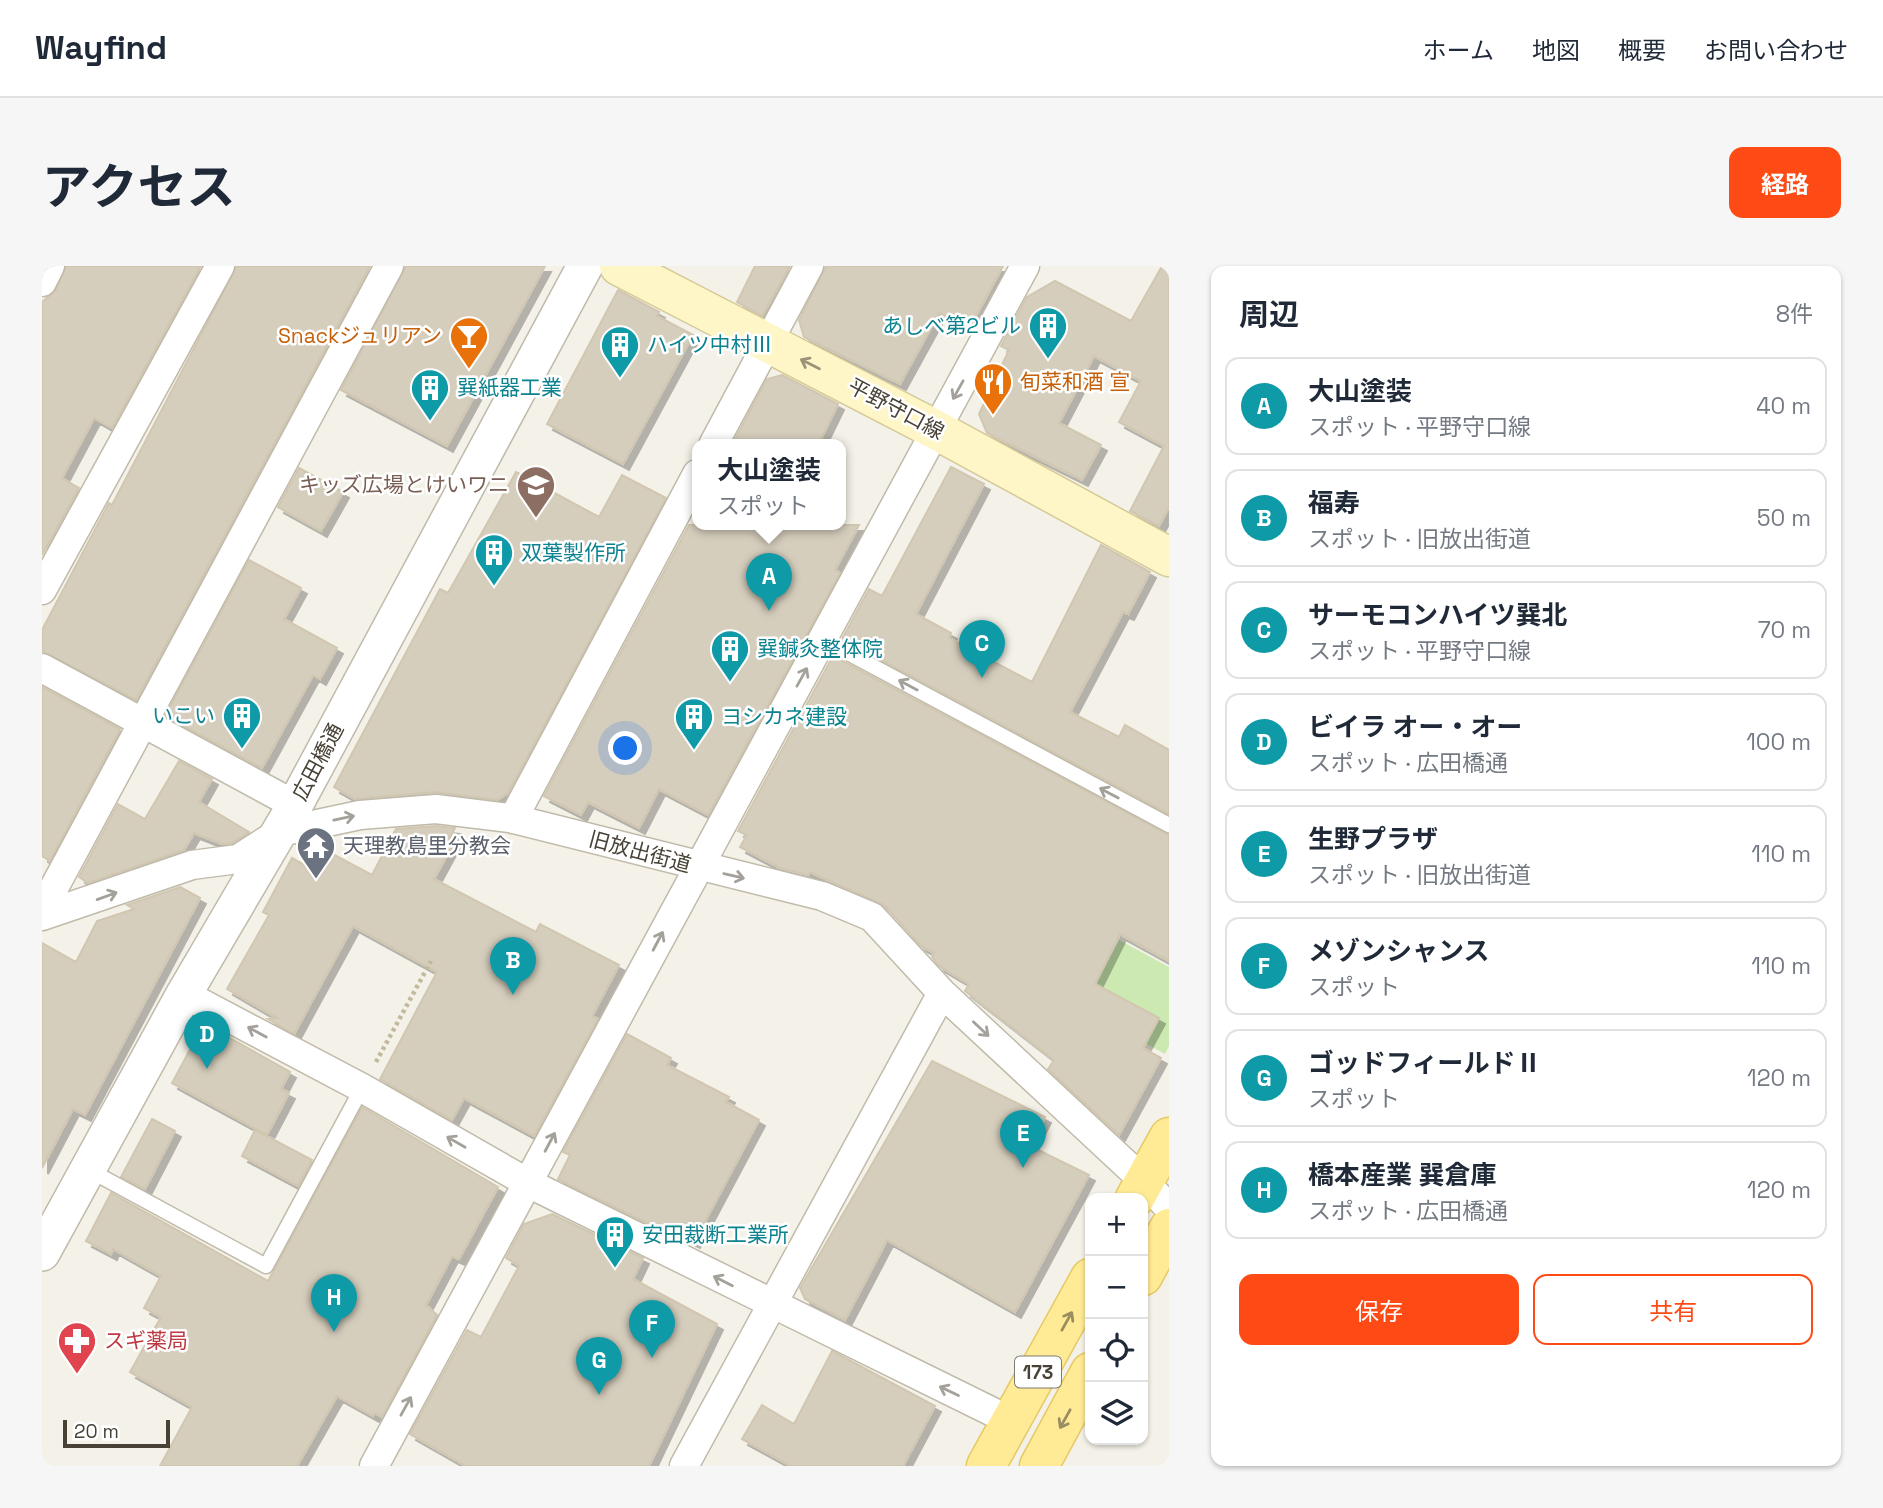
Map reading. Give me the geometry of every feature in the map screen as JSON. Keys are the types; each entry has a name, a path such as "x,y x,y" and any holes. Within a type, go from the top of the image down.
{"main road":[{"name":"平野守口線","path":"619,266 936,430 1169,556"},
{"path":"1149,1196 1169,1137"},
{"path":"1148,1267 1169,1228"},
{"name":"173","path":"986,1466 1085,1287"},
{"name":"173","path":"1039,1466 1085,1381"}],"street":[{"path":"42,282 50,266"},
{"path":"42,590 220,266"},
{"path":"42,910 389,266"},
{"name":"広田橋通","path":"42,1253 184,994 288,819 585,266"},
{"path":"716,439 809,266"},
{"path":"374,1466 1026,266"},
{"path":"513,819 692,483"},
{"path":"42,668 141,722 288,819"},
{"name":"旧放出街道","path":"42,916 192,865 238,859 288,819 436,809 513,819 822,896 872,917 942,993 1149,1196"},
{"path":"684,1466 942,993"},
{"path":"184,994 362,1088 528,1183 770,1305 1011,1421"}],"lane":[{"path":"822,639 1169,825"},
{"path":"88,1170 266,1266 362,1088"}],"path":[{"path":"362,1088 431,961"}],"green space":[{"path":"1119,940 1169,967 1169,1046 1165,1054 1082,1009"}],"building":[{"path":"66,266 201,266 112,428 94,418 62,478 79,488 42,555 42,302 56,290"},
{"path":"237,266 370,266 136,700 42,651 42,630 109,503 112,505"},
{"path":"406,266 545,266 447,446 341,390"},
{"path":"755,266 790,266 762,316 737,302"},
{"path":"826,266 1003,266 969,329 939,313 900,384 804,337 799,320"},
{"path":"1162,266 1169,266 1169,507 1159,526 1130,511 1164,446 1119,422 1141,381 1094,356 1059,423 1101,445 1082,480 987,433 979,414 1009,350 1001,346 1027,297 1055,281 1131,321"},
{"name":"ハイツ中村Ⅲ","path":"618,290 659,312 657,316 693,335 623,464 547,424"},
{"path":"782,375 838,404 821,439 735,439 767,379"},
{"path":"951,467 984,484 916,614 951,633 949,638 1032,682 1101,545 1150,572 1128,614 1123,612 1070,712 1119,737 1125,725 1169,750 1169,814 842,639 869,589 882,596"},
{"path":"299,468 343,492 321,531 278,507"},
{"path":"516,472 599,517 622,475 666,498 508,793 497,800 435,792 355,799 334,787 440,589 448,593"},
{"path":"689,525 692,525 692,530 846,530 846,525 859,525 835,570 840,573 708,815 659,789 639,828 588,802 581,815 544,796"},
{"path":"249,560 301,588 284,619 337,648 320,679 313,675 262,768 165,716"},
{"path":"833,656 1169,835 1169,961 1120,934 1095,984 1159,1018 1143,1048 1161,1058 1119,1135 1048,1069 1054,1060 965,991 969,984 939,966 932,957 934,953 921,946 884,905 810,872 808,875 780,868 740,847 747,835 738,831"},
{"path":"42,687 120,729 50,861 42,856"},
{"path":"179,761 212,779 199,802 249,832 232,843 222,844 194,833 184,850 88,883 79,877 118,804 145,819"},
{"path":"436,826 455,828 449,839 454,842 434,879 536,932 540,924 619,965 592,1016 598,1019 534,1136 464,1098 452,1120 380,1079 437,972 353,926 294,1034 268,1019 277,1018 227,989 269,915 263,912 292,858 320,874 331,853 372,875 396,829"},
{"path":"180,887 200,898 85,1115 73,1109 42,1168 42,943 76,962 97,921 134,909 127,905"},
{"path":"214,1029 290,1072 281,1089 289,1093 267,1135 172,1083 200,1031"},
{"path":"627,1034 671,1058 667,1065 729,1097 726,1102 759,1120 694,1242 661,1225 659,1229 558,1179 570,1155 563,1152"},
{"path":"932,1061 1045,1117 1030,1146 1089,1175 1015,1312 887,1240 845,1320 805,1299 800,1288"},
{"path":"362,1107 498,1187 459,1259 452,1256 426,1305 437,1315 382,1417 375,1413 373,1416 337,1396 297,1466 160,1466 192,1407 130,1372 161,1317 144,1308 161,1276 113,1249 111,1254 86,1241 111,1193 268,1281"},
{"path":"152,1119 175,1131 145,1189 121,1177"},
{"path":"255,1130 312,1160 298,1186 242,1156"},
{"path":"552,1214 643,1258 633,1279 717,1324 649,1466 466,1466 410,1434 467,1330 481,1337 519,1266 506,1258 524,1224"},
{"path":"832,1351 935,1406 903,1466 791,1466 742,1439 762,1405 794,1424"}],"place":[{"name":"あしべ第2ビル","path":"1048,360"},
{"name":"Snackジュリアン","path":"469,370"},
{"name":"ハイツ中村Ⅲ","path":"620,379"},
{"name":"旬菜和酒 宣","path":"993,416"},
{"name":"巽紙器工業","path":"430,422"},
{"name":"キッズ広場とけいワニ","path":"536,519"},
{"name":"双葉製作所","path":"494,587"},
{"name":"大山塗装","path":"769,611"},
{"name":"サーモコンハイツ巽北","path":"982,678"},
{"name":"巽鍼灸整体院","path":"730,683"},
{"name":"いこい","path":"242,750"},
{"name":"ヨシカネ建設","path":"694,751"},
{"name":"天理教島里分教会","path":"316,880"},
{"name":"福寿","path":"513,995"},
{"name":"ビイラ オー・オー","path":"207,1069"},
{"name":"生野プラザ","path":"1023,1168"},
{"name":"安田裁断工業所","path":"615,1269"},
{"name":"橋本産業 巽倉庫","path":"334,1332"},
{"name":"メゾンシャンス","path":"652,1358"},
{"name":"スギ薬局","path":"77,1375"},
{"name":"ゴッドフィールドⅡ","path":"599,1395"}]}
